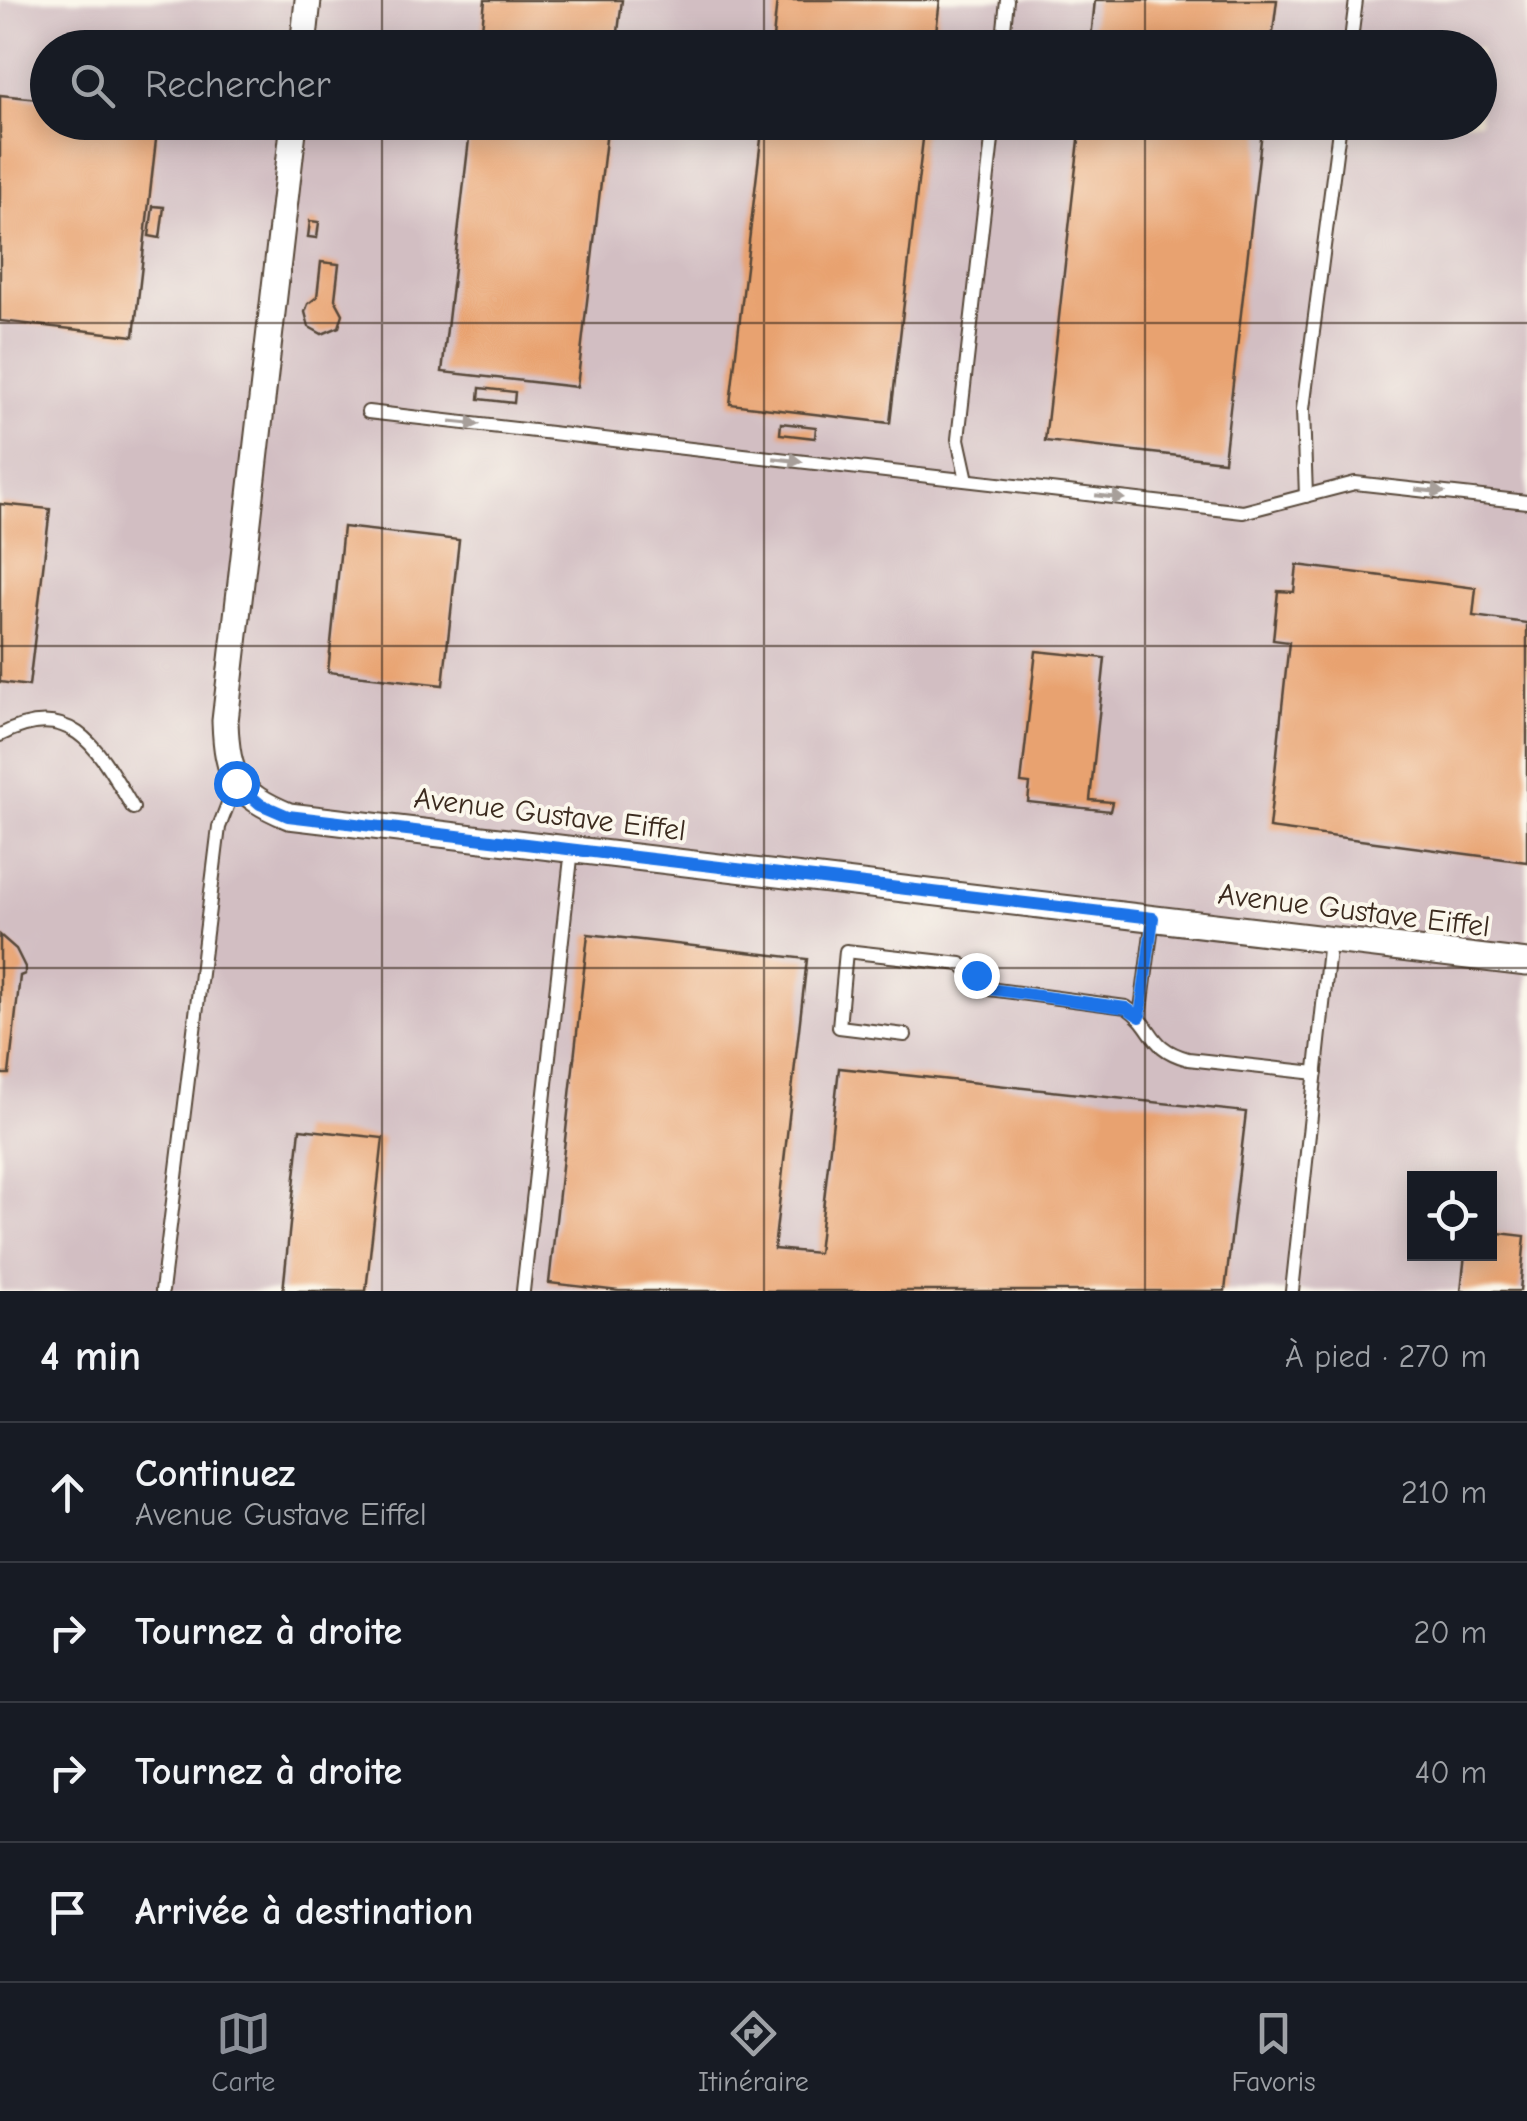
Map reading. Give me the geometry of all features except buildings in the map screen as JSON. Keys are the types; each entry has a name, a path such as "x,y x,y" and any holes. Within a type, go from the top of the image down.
{"street":[{"path":"304,30 308,0"},
{"path":"236,783 226,756 225,721 292,140"},
{"name":"Avenue Gustave Eiffel","path":"236,783 260,804 288,816 1527,963"}],"lane":[{"path":"1004,30 1007,0"},
{"path":"1352,30 1356,0"},
{"path":"967,480 958,439 992,140"},
{"path":"1306,496 1302,408 1338,140"},
{"path":"368,412 1243,512 1355,483 1527,502"},
{"path":"0,736 22,724 49,722 73,726 102,755 133,808"},
{"path":"162,1291 219,827 236,783"},
{"path":"522,1291 572,850"},
{"path":"1140,1017 1153,918"},
{"path":"1292,1291 1330,940"},
{"path":"906,1035 839,1027 846,950 961,964 989,989 1126,1008 1140,1017 1157,1045 1168,1054 1316,1073"}],"shaded area":[{"path":"0,0 1527,0 1527,1291 0,1291"}],"route":[{"path":"236,783 260,804 288,816 1153,918 1140,1017 1126,1008 989,989 976,975"}]}
